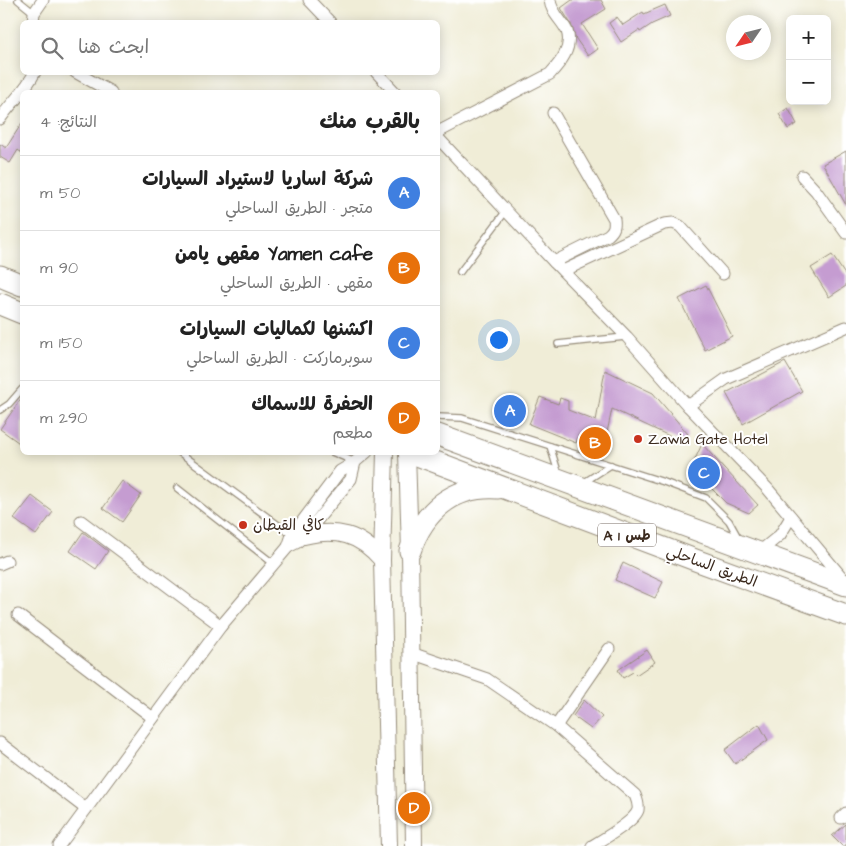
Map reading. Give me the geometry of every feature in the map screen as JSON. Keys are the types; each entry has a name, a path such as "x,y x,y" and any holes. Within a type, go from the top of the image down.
{"highway":[{"path":"0,276 20,284"},
{"path":"0,304 20,312"},
{"name":"الطريق الساحلي","path":"440,437 846,584"},
{"name":"الطريق الساحلي","path":"417,455 698,562 846,615"},
{"path":"410,551 415,536 423,522 433,510 445,501 474,489 504,489"}],"main road":[{"path":"385,455 382,560 389,846"},
{"path":"408,455 414,846"},
{"path":"298,535 329,532 353,537 364,543 382,560"}],"street":[{"path":"34,18 43,0"},
{"path":"309,0 328,20"},
{"path":"440,131 550,74 563,60 567,47 567,32 555,16 550,0"},
{"path":"25,90 33,75"},
{"path":"80,75 107,90"},
{"path":"379,75 393,90"},
{"path":"0,119 20,95"},
{"path":"553,113 614,219 615,225 612,232 608,235 554,262"},
{"path":"440,140 767,488 846,584"},
{"path":"802,176 816,191 846,233"},
{"path":"562,271 664,224 673,223 680,226 724,274"},
{"path":"688,406 726,379 846,327"},
{"path":"59,846 221,626 288,547 296,543 298,535 351,478 355,462 363,455"},
{"path":"751,550 780,534 791,517"},
{"path":"81,521 221,626"},
{"path":"18,615 153,718"},
{"path":"556,726 609,649"},
{"path":"411,653 487,679 556,726 635,795 638,812 592,846"},
{"path":"0,743 86,809"}],"lane":[{"path":"18,0 34,18"},
{"path":"460,272 506,211"},
{"path":"558,344 627,337"},
{"path":"0,410 9,404 20,391"},
{"path":"440,417 462,418 611,465 706,498 729,520 751,550"},
{"path":"550,446 569,484 611,465"},
{"path":"183,455 298,535"},
{"path":"339,455 355,462"},
{"path":"177,488 274,564"}],"building":[{"path":"572,0 601,0 606,9 582,24 598,49 588,56 576,39 571,24 561,8"},
{"path":"665,5 670,16 640,32 639,30 621,42 609,23 617,17 623,25 643,12 644,14"},
{"path":"788,108 797,124 788,129 779,114"},
{"path":"20,126 20,152 18,150 10,163 0,157 0,144 6,148"},
{"path":"846,151 846,205 823,164"},
{"path":"832,255 846,276 846,286 829,297 811,268"},
{"path":"706,285 732,336 705,350 679,299"},
{"path":"785,362 802,391 743,424 726,393"},
{"path":"605,370 653,393 688,434 684,443 612,409 605,442 579,435 576,443 529,424 540,397 558,404 560,398 568,401 568,410 596,421"},
{"path":"20,400 20,444 0,429"},
{"path":"702,444 758,505 749,513 726,503 691,468"},
{"path":"122,481 141,495 122,522 103,508"},
{"path":"32,496 53,512 36,535 14,519"},
{"path":"83,532 108,551 96,569 70,551"},
{"path":"623,563 663,582 655,598 615,580"},
{"path":"647,650 655,662 636,675 633,672 623,678 618,670"},
{"path":"584,700 602,717 591,729 573,716"},
{"path":"759,724 768,740 735,764 725,750"},
{"path":"846,824 846,846 842,846 832,836"}],"place":[{"name":"شركة اساريا لاستيراد السيارات","path":"510,411"},
{"name":"Zawia Gate Hotel","path":"638,439"},
{"name":"Yamen cafe مقهى يامن","path":"595,443"},
{"name":"اكشنها لكماليات السيارات","path":"704,473"},
{"name":"كافي القبطان","path":"243,525"},
{"name":"الحفرة للاسماك","path":"414,808"}]}
